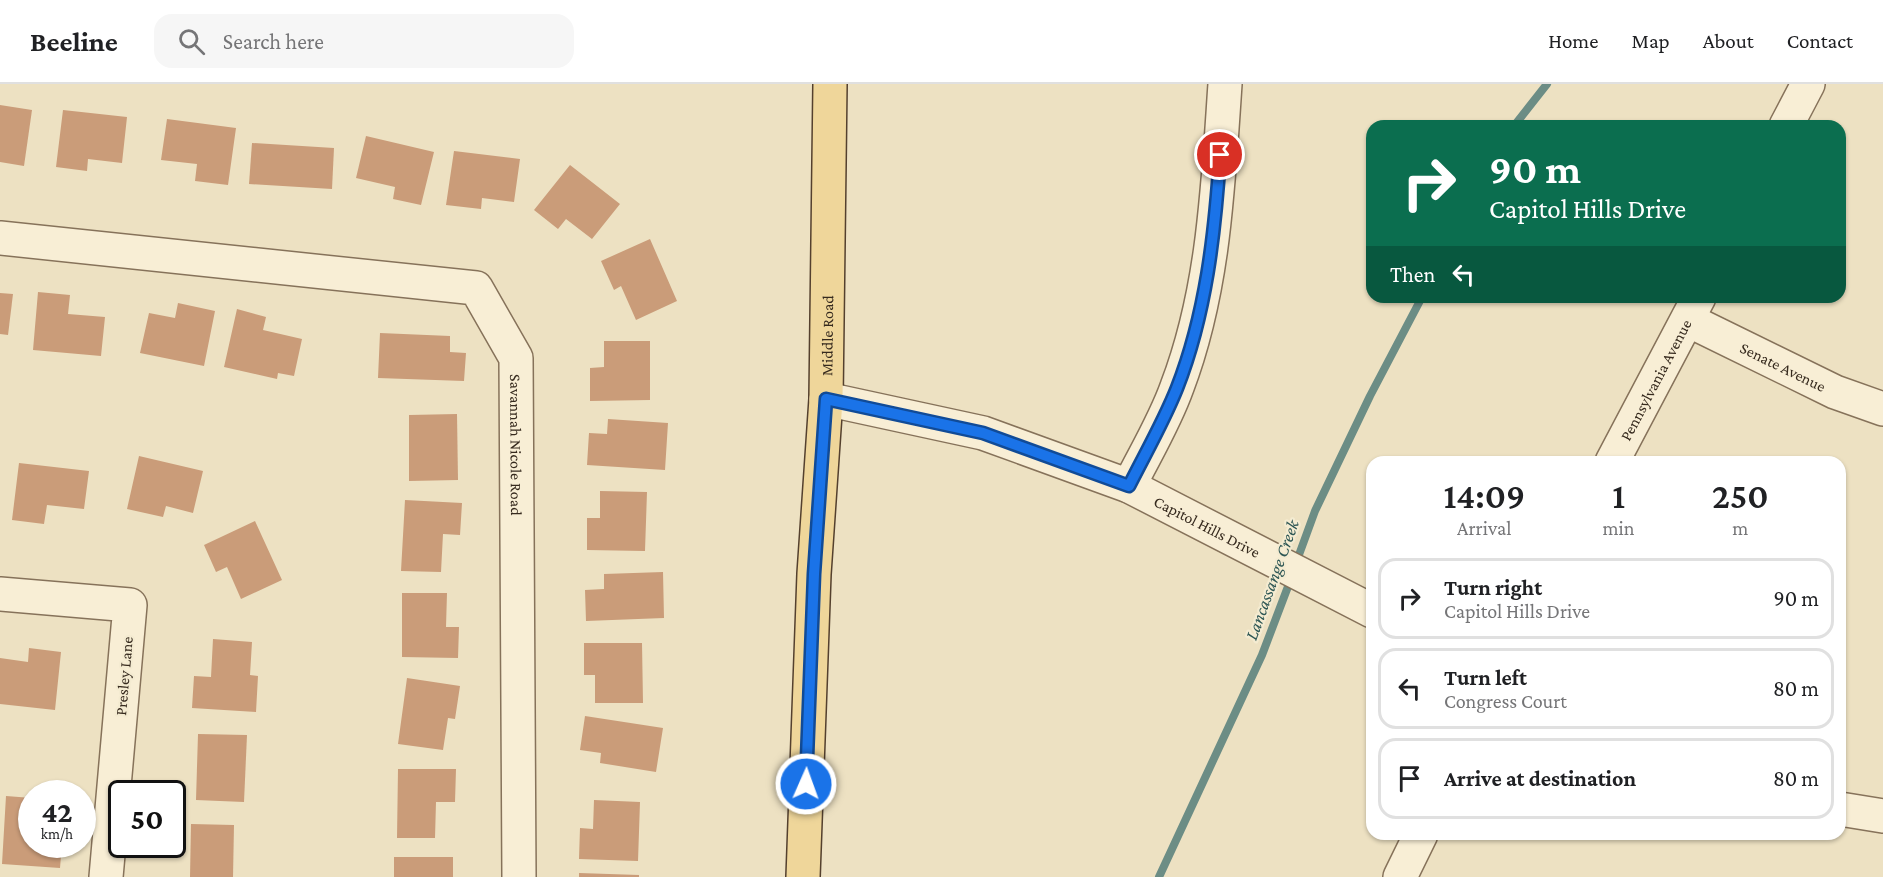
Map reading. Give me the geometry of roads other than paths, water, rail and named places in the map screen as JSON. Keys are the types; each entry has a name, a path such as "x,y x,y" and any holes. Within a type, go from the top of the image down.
{"main road":[{"name":"Middle Road","path":"803,877 814,574 826,399 830,84"}],"street":[{"path":"1129,486 1177,388 1198,321 1215,226 1225,84"},
{"path":"1789,120 1808,84"},
{"name":"Savannah Nicole Road","path":"0,238 476,288 516,358 519,877"},
{"name":"Senate Avenue","path":"1694,308 1835,392 1883,409"},
{"name":"Pennsylvania Avenue","path":"1615,456 1694,308"},
{"name":"Capitol Hills Drive","path":"826,399 983,433 1129,486 1366,609"},
{"name":"Presley Lane","path":"0,594 130,605 106,877"},
{"path":"1846,810 1883,816"},
{"path":"1400,877 1418,840"}],"waterway":[{"name":"Lancassange Creek","path":"1519,120 1547,84"},
{"name":"Lancassange Creek","path":"1296,563 1315,511 1370,396 1419,303"},
{"name":"Lancassange Creek","path":"1159,877 1262,655 1292,576"}]}
